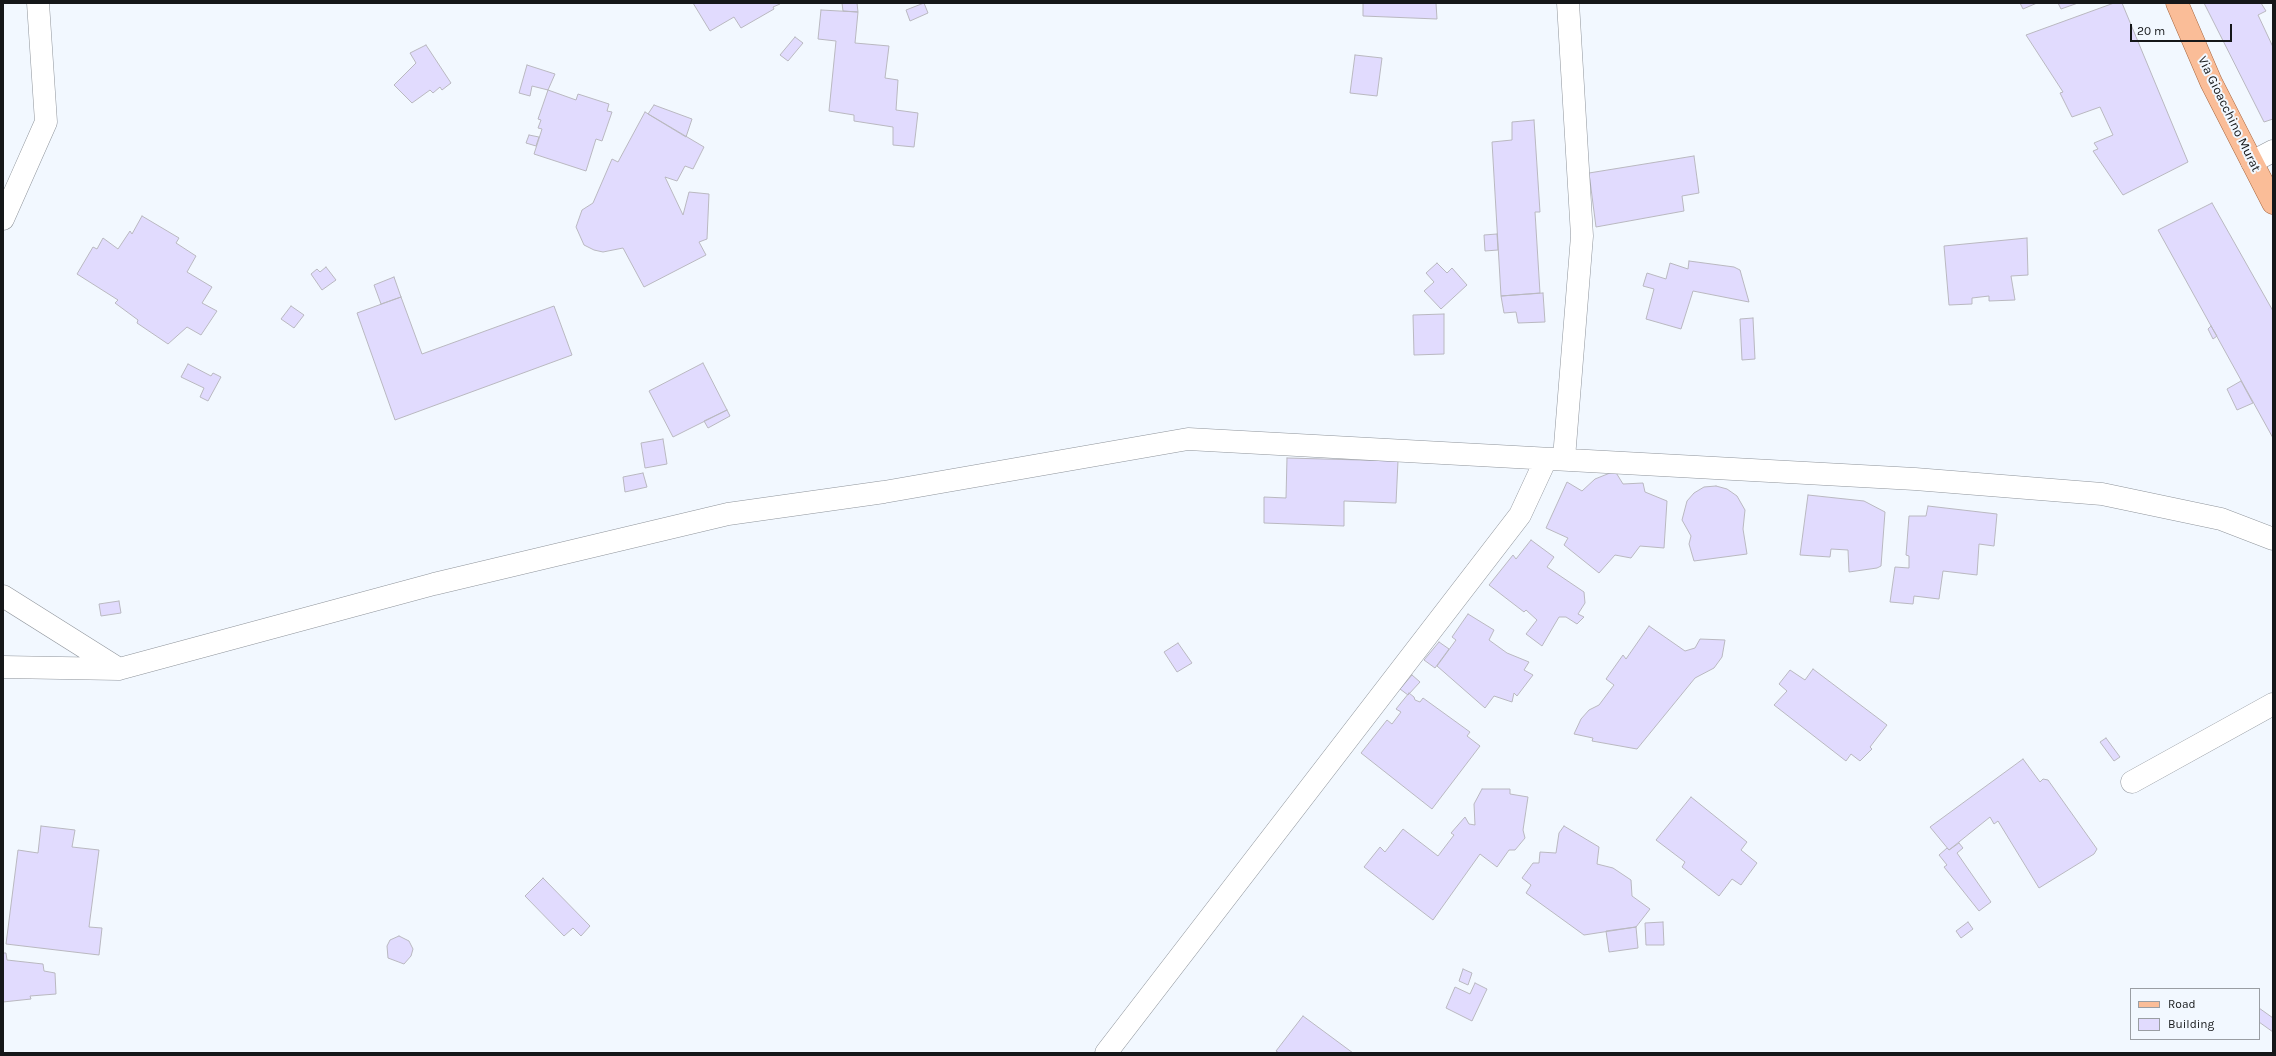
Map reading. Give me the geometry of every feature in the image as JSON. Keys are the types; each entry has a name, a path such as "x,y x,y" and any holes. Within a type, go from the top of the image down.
{"main road":[{"name":"Via Gioacchino Murat","path":"2177,3 2211,82 2273,203"}],"street":[{"path":"3,219 46,122 38,3"},
{"path":"1546,459 1564,458 1582,236 1568,3"},
{"path":"2252,162 2273,151"},
{"path":"3,667 119,669 434,584 728,514 884,492 1188,439 1915,479 2102,494 2221,519 2273,539"},
{"path":"1106,1053 1520,515 1546,459"},
{"path":"3,596 119,669"},
{"path":"2132,782 2273,704"}],"building":[{"path":"693,3 780,4 741,28 734,17 710,31"},
{"path":"842,3 857,3 858,12 843,11"},
{"path":"924,3 928,13 910,21 906,10"},
{"path":"1363,3 1436,3 1437,19 1363,16"},
{"path":"2020,3 2037,3 2023,9"},
{"path":"2058,3 2078,3 2061,9"},
{"path":"2114,3 2122,3 2188,162 2123,195 2093,151 2098,149 2094,143 2113,135 2100,107 2072,117 2060,93 2063,92 2026,35"},
{"path":"2204,3 2261,3 2266,11 2258,15 2273,47 2273,119 2264,122"},
{"path":"821,10 858,12 855,43 889,46 885,78 898,80 896,110 918,113 914,147 893,145 893,127 854,121 854,115 829,111 836,41 818,39"},
{"path":"795,37 803,43 788,61 780,55"},
{"path":"426,45 451,83 442,90 440,87 433,93 430,90 412,103 394,85 416,63 410,53"},
{"path":"1355,55 1382,58 1377,96 1350,93"},
{"path":"527,65 555,74 548,90 532,86 530,96 519,93"},
{"path":"548,90 576,100 578,94 609,104 607,111 612,112 602,141 596,139 586,171 534,154 542,129 538,128 541,120 538,119"},
{"path":"654,105 692,119 686,137 648,114"},
{"path":"645,112 704,147 693,169 685,166 677,181 665,177 683,215 689,192 709,194 707,239 699,242 706,255 644,287 623,248 603,252 594,250 584,245 576,227 582,210 593,203 612,159 618,162"},
{"path":"1534,120 1540,212 1535,212 1540,293 1501,296 1492,142 1512,140 1512,122"},
{"path":"529,135 539,137 536,146 526,143"},
{"path":"1694,156 1699,193 1682,196 1684,211 1596,227 1589,173"},
{"path":"2212,203 2273,311 2273,438 2158,230"},
{"path":"142,216 179,238 176,243 196,256 187,272 212,287 202,303 217,311 201,335 187,327 168,344 137,323 138,320 115,303 118,300 77,274 93,247 97,249 103,238 118,249 130,231 132,234"},
{"path":"1497,234 1498,250 1485,251 1484,235"},
{"path":"2027,238 2028,275 2011,276 2015,300 1989,301 1989,296 1972,298 1972,304 1949,305 1944,246"},
{"path":"1689,261 1734,267 1740,270 1749,302 1693,291 1681,329 1646,319 1654,289 1643,286 1647,273 1666,279 1670,263 1688,269"},
{"path":"1437,263 1447,273 1452,268 1467,285 1441,309 1424,291 1434,282 1426,273"},
{"path":"326,267 336,280 322,290 311,274 317,269 320,272"},
{"path":"394,277 401,297 381,304 374,285"},
{"path":"1543,293 1545,322 1518,323 1516,312 1504,313 1501,296"},
{"path":"401,297 422,354 554,306 572,355 395,420 357,313"},
{"path":"291,306 304,315 294,328 281,319"},
{"path":"1444,314 1444,354 1414,355 1413,315"},
{"path":"1753,318 1755,359 1742,360 1740,319"},
{"path":"2211,326 2217,336 2213,339 2208,329"},
{"path":"703,363 727,410 673,437 649,391"},
{"path":"188,364 211,376 213,373 221,377 208,401 200,397 204,388 181,377"},
{"path":"2241,381 2253,403 2237,410 2227,389"},
{"path":"727,410 730,416 708,428 704,421"},
{"path":"663,439 667,464 645,468 641,443"},
{"path":"1287,458 1398,461 1396,503 1344,501 1344,526 1264,523 1264,497 1286,498"},
{"path":"1615,471 1623,484 1643,483 1645,492 1667,501 1664,548 1640,546 1631,558 1615,555 1599,573 1564,545 1568,538 1546,528 1567,482 1582,491 1595,479"},
{"path":"643,473 647,487 625,492 623,477"},
{"path":"1716,486 1727,489 1737,496 1745,510 1743,529 1747,554 1694,561 1689,544 1691,536 1682,520 1687,501 1694,493 1704,487"},
{"path":"1808,495 1864,501 1885,512 1881,566 1877,568 1849,572 1848,550 1831,549 1830,557 1800,555"},
{"path":"1928,506 1997,514 1994,546 1979,544 1977,575 1943,571 1939,599 1914,596 1913,604 1890,602 1895,567 1909,568 1909,556 1906,555 1909,516 1926,516"},
{"path":"1531,540 1554,557 1547,567 1584,592 1585,603 1578,614 1584,617 1577,624 1566,617 1559,617 1542,646 1526,634 1537,620 1526,610 1524,612 1489,585 1513,555 1516,559"},
{"path":"119,601 121,613 101,616 99,604"},
{"path":"1468,614 1494,630 1489,640 1507,653 1529,662 1524,670 1533,675 1517,696 1514,693 1512,702 1494,696 1485,708 1437,666 1456,640 1452,637"},
{"path":"1649,626 1685,651 1695,648 1700,639 1725,640 1722,657 1714,668 1695,678 1637,749 1592,741 1593,738 1574,734 1581,719 1589,710 1599,705 1614,685 1606,679 1623,655 1626,659"},
{"path":"1439,642 1449,649 1435,668 1424,660"},
{"path":"1178,643 1192,663 1177,672 1164,652"},
{"path":"1813,669 1887,725 1870,747 1872,749 1860,761 1851,754 1846,761 1774,705 1787,691 1779,684 1790,670 1805,680"},
{"path":"1412,675 1420,682 1408,695 1400,689"},
{"path":"1409,693 1415,700 1420,702 1423,698 1470,732 1467,736 1480,746 1432,809 1361,753 1387,720 1392,724 1401,712 1396,709"},
{"path":"2106,738 2120,757 2114,761 2100,742"},
{"path":"2023,759 2040,782 2043,779 2048,780 2097,849 2094,854 2039,888 1998,821 1994,824 1990,817 1949,850 1930,827"},
{"path":"1482,789 1510,789 1510,794 1528,797 1523,830 1525,838 1515,850 1509,850 1497,867 1480,854 1433,920 1364,867 1380,847 1385,852 1403,829 1438,856 1454,835 1451,833 1465,817 1469,824 1475,825 1474,804"},
{"path":"1691,797 1747,842 1741,850 1757,863 1741,885 1732,879 1719,896 1682,867 1685,862 1656,840"},
{"path":"41,826 75,830 72,847 99,850 89,927 102,928 99,955 6,944 18,850 38,853"},
{"path":"1564,826 1599,847 1597,864 1613,868 1631,880 1632,896 1650,909 1636,927 1584,935 1526,893 1531,885 1522,878 1533,863 1539,863 1540,852 1556,853 1559,833"},
{"path":"1959,843 1963,848 1957,853 1991,902 1979,911 1944,867 1947,865 1939,855 1947,848 1949,850"},
{"path":"543,878 590,926 581,936 573,928 564,936 525,896"},
{"path":"1663,922 1664,945 1646,945 1645,923"},
{"path":"1968,922 1973,929 1961,938 1956,931"},
{"path":"1636,927 1638,948 1609,952 1606,931"},
{"path":"399,936 409,941 413,949 411,956 404,964 388,958 387,946 390,940"},
{"path":"3,953 6,953 7,960 43,964 44,971 55,973 56,994 30,996 31,999 3,1002"},
{"path":"1463,969 1472,973 1468,985 1459,981"},
{"path":"1475,983 1487,989 1472,1021 1446,1008 1455,987 1470,994"},
{"path":"2260,1009 2273,1018 2273,1032 2260,1023"},
{"path":"1303,1016 1353,1053 1279,1053 1276,1051"}]}
